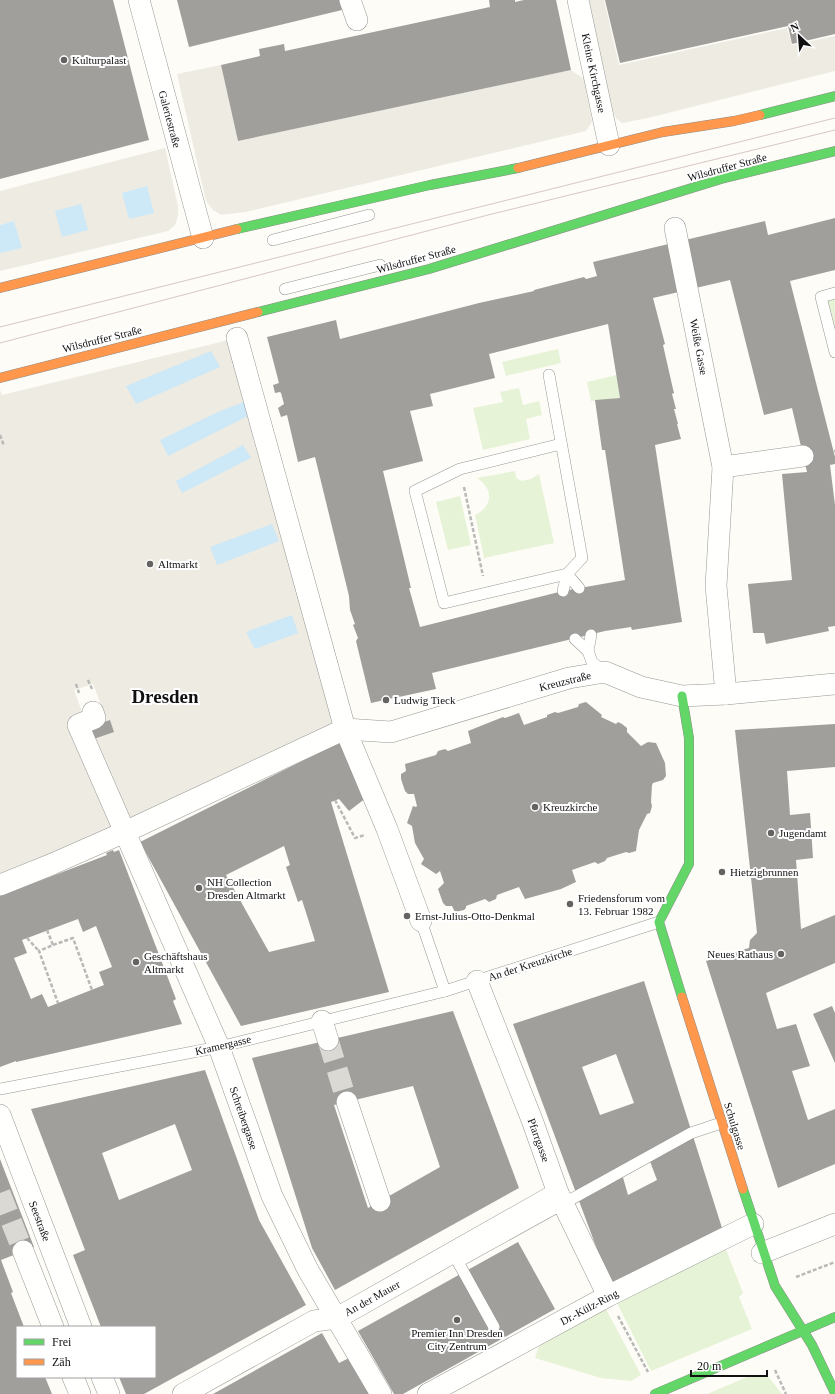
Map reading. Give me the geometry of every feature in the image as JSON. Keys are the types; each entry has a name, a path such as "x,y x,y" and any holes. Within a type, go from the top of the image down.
{"street":[{"name":"Galeriestraße","path":"139,0 203,238"},
{"path":"350,0 357,20"},
{"name":"Kleine Kirchgasse","path":"578,0 609,145"},
{"path":"0,288 203,238 430,185 502,172 663,132 734,121 835,96"},
{"name":"Wilsdruffer Straße","path":"0,378 429,269 721,180 835,151"},
{"name":"Weiße Gasse","path":"675,228 723,467 716,586 726,694"},
{"path":"237,338 345,729 387,829 421,921"},
{"path":"723,467 803,456"},
{"name":"Kreuzstraße","path":"345,729 391,732 569,678 605,672 641,687 682,696 726,694 835,684"},
{"path":"659,922 689,864 689,738 682,696"},
{"name":"Schreibergasse","path":"92,710 95,718 78,725 219,1047 272,1196 308,1270 381,1394"},
{"path":"0,885 125,832 345,729"},
{"name":"Schulgasse","path":"659,922 762,1253 774,1286 802,1331"},
{"name":"Pfarrgasse","path":"476,981 532,1120 558,1193 608,1296"},
{"path":"347,1102 380,1202"},
{"name":"Seestraße","path":"0,1115 81,1326"},
{"name":"An der Mauer","path":"183,1394 314,1322 337,1318 558,1193"},
{"name":"Dr.-Külz-Ring","path":"428,1394 608,1296 753,1224"},
{"path":"762,1253 835,1224"},
{"path":"23,1251 53,1326"},
{"path":"657,1393 835,1317"},
{"path":"802,1331 812,1345 835,1393"},
{"path":"73,1378 80,1394"},
{"path":"102,1378 109,1394"}],"lane":[{"path":"273,240 369,215"},
{"path":"285,289 380,265"},
{"path":"835,293 821,297 835,352"},
{"path":"549,374 582,558 567,574 563,591"},
{"path":"561,444 460,469 415,491 444,603 567,574"},
{"path":"567,574 579,588"},
{"path":"588,651 591,635"},
{"path":"575,639 588,651 592,662 605,672"},
{"path":"421,921 445,991"},
{"name":"An der Kreuzkirche","path":"445,991 659,922"},
{"name":"Kramergasse","path":"0,1089 219,1047 325,1031 445,991"},
{"path":"494,1327 458,1262 691,1133 721,1123"}],"path":[{"path":"0,435 4,446"},
{"path":"460,469 487,593"},
{"path":"335,800 355,838 387,829"},
{"path":"47,930 53,946"},
{"path":"27,938 39,951 58,1004"},
{"path":"39,951 73,938 92,990"},
{"path":"774,1286 835,1262"},
{"path":"608,1296 657,1393"}],"green space":[{"path":"835,298 835,330 827,300"},
{"path":"558,349 561,363 506,376 502,362"},
{"path":"617,375 620,398 591,401 587,382"},
{"path":"519,388 523,405 539,401 542,415 526,419 530,439 483,450 473,408 503,402 500,392"},
{"path":"515,471 516,478 522,481 531,479 539,474 554,543 484,558 475,515 485,507 488,502 489,492 483,482 477,478"},
{"path":"460,496 471,545 448,550 436,502"},
{"path":"725,1247 743,1293 739,1297 752,1329 651,1371 616,1301"},
{"path":"606,1309 641,1375 631,1381 601,1378 535,1358 540,1343"},
{"path":"752,1375 767,1375 782,1394 707,1394"}],"shaded area":[{"path":"589,0 604,0 619,65 787,28 792,45 835,36 835,71 648,118 622,123 616,118 612,109"},
{"path":"221,65 238,141 571,70 584,79 592,122 586,131 246,212 221,215 213,210 206,201 177,74"},
{"path":"165,148 178,206 178,216 175,225 168,231 0,271 0,253 21,248 14,221 0,225 0,191"},
{"name":"Altmarkt","path":"237,338 345,729 0,885 0,390 2,395","holes":["93,684 101,705 82,712 74,690"]}],"water":[{"path":"147,186 154,213 129,219 122,193"},
{"path":"81,204 88,230 62,237 55,211"},
{"path":"14,221 22,248 0,253 0,225"},
{"path":"211,351 220,367 136,404 126,386"},
{"path":"244,402 250,415 168,456 160,440 220,411"},
{"path":"243,445 251,458 182,493 176,481"},
{"path":"272,524 279,541 217,565 210,547"},
{"path":"292,615 298,633 255,649 246,632"}],"building":[{"name":"Kulturpalast","path":"0,0 113,0 149,140 0,179"},
{"path":"177,0 339,0 342,10 189,47"},
{"path":"489,0 515,0 515,2 524,0 556,0 571,70 238,141 221,65 260,56 259,49 284,44 285,51 490,7"},
{"path":"605,0 835,0 835,34 792,44 788,26 620,63"},
{"path":"835,218 835,270 790,281 835,457 835,464 830,465 835,505 835,626 828,627 829,631 766,644 764,633 753,633 748,584 792,580 782,474 807,472 792,408 764,415 730,280 653,298 665,344 663,345 674,393 672,394 676,409 674,409 681,439 655,445 682,622 632,630 631,627 605,631 432,673 436,689 371,703 356,641 358,638 353,625 355,624 350,610 349,596 315,457 298,462 287,415 281,417 278,408 284,404 281,393 275,393 273,385 279,383 267,337 336,320 340,339 479,303 534,291 584,277 586,279 597,276 593,262 765,221 768,235","holes":["608,324 620,398 595,400 602,450 605,450 625,580 563,591 420,627 409,588 411,588 383,471 423,461 410,411 433,406 430,394 495,378 489,354"]},
{"name":"Kreuzkirche","path":"586,702 602,715 601,717 616,724 618,722 627,728 627,732 641,746 648,742 656,743 665,763 666,776 663,780 653,783 652,785 652,806 650,813 647,814 639,830 636,851 629,853 626,852 607,858 605,861 598,864 595,862 572,870 576,882 561,889 525,899 519,887 497,895 496,899 489,902 485,899 466,906 464,910 455,912 452,906 446,906 443,903 438,889 444,883 440,871 436,874 421,864 424,859 415,843 412,826 407,823 413,806 417,806 414,794 408,794 405,791 401,779 401,774 406,771 405,764 436,755 438,751 445,749 448,751 471,743 468,731 503,717 505,718 519,713 524,725 547,717 547,715 555,712 558,713 578,707 579,704"},
{"path":"110,720 114,732 88,741 84,729"},
{"name":"Neues Rathaus","path":"835,724 835,767 787,771 790,815 810,813 813,858 796,860 801,929 835,915 835,963 766,993 777,1029 796,1024 810,1066 792,1071 808,1120 835,1109 835,1164 778,1188 706,961 749,948 750,940 757,933 735,730"},
{"name":"NH Collection Dresden Altmarkt","path":"340,742 366,798 349,811 339,799 331,802 389,992 241,1026 140,842","holes":["284,846 290,865 286,867 298,902 302,900 315,941 269,952 226,875"]},
{"name":"Geschäftshaus Altmarkt","path":"113,850 114,852 119,850 176,999 173,1001 182,1024 16,1061 0,1067 0,896 107,855 106,853","holes":["78,919 83,932 96,926 112,967 99,972 104,985 48,1007 42,994 31,999 14,958 27,953 22,940"]},
{"path":"644,981 722,1228 610,1284 513,1024","holes":["616,1054 634,1103 600,1115 582,1067","648,1156 657,1180 628,1195 620,1167"]},
{"path":"832,1006 835,1013 835,1063 813,1014"},
{"path":"453,1011 519,1188 335,1290 312,1248 252,1058","holes":["413,1086 440,1167 368,1208 334,1105"]},
{"path":"205,1070 259,1220 306,1305 144,1394 126,1394 119,1378 156,1378 156,1326 101,1326 73,1255 85,1250 31,1109","holes":["175,1124 192,1170 119,1200 102,1153"]},
{"path":"0,1159 34,1247 1,1260 13,1292 11,1293 24,1326 16,1326 16,1378 45,1378 52,1394 0,1394"},
{"name":"Premier Inn Dresden City Zentrum","path":"518,1242 555,1309 403,1394 394,1394 358,1331"},
{"path":"322,1333 339,1363 349,1358 370,1394 213,1394"}],"tunnel":[{"path":"328,1040 347,1102"},
{"path":"0,1193 23,1251"}],"tram line":[{"path":"0,327 835,118"},
{"path":"0,343 488,215 835,130"}],"traffic: fast":[{"path":"760,115 835,96"},
{"path":"258,312 429,269 721,179 835,151"},
{"path":"237,229 430,185 518,168"},
{"path":"682,696 689,738 689,864 659,922 682,997"},
{"path":"743,1189 775,1286 812,1345 835,1393"},
{"path":"655,1394 835,1317"}],"traffic: slow":[{"path":"518,168 663,132 734,121 760,115"},
{"path":"0,288 237,229"},
{"path":"0,378 258,312"},
{"path":"682,997 743,1189"}],"place":[{"name":"Kulturpalast","path":"64,60"},
{"name":"Altmarkt","path":"150,564"},
{"name":"Ludwig Tieck","path":"386,700"},
{"name":"Kreuzkirche","path":"535,807"},
{"name":"Jugendamt","path":"771,833"},
{"name":"Hietzigbrunnen","path":"722,872"},
{"name":"NH Collection Dresden Altmarkt","path":"199,888"},
{"name":"Friedensforum vom 13. Februar 1982","path":"570,904"},
{"name":"Ernst-Julius-Otto-Denkmal","path":"407,916"},
{"name":"Neues Rathaus","path":"781,954"},
{"name":"Geschäftshaus Altmarkt","path":"136,962"},
{"name":"Premier Inn Dresden City Zentrum","path":"457,1320"}],"district":[{"name":"Dresden","path":"165,696"}]}
